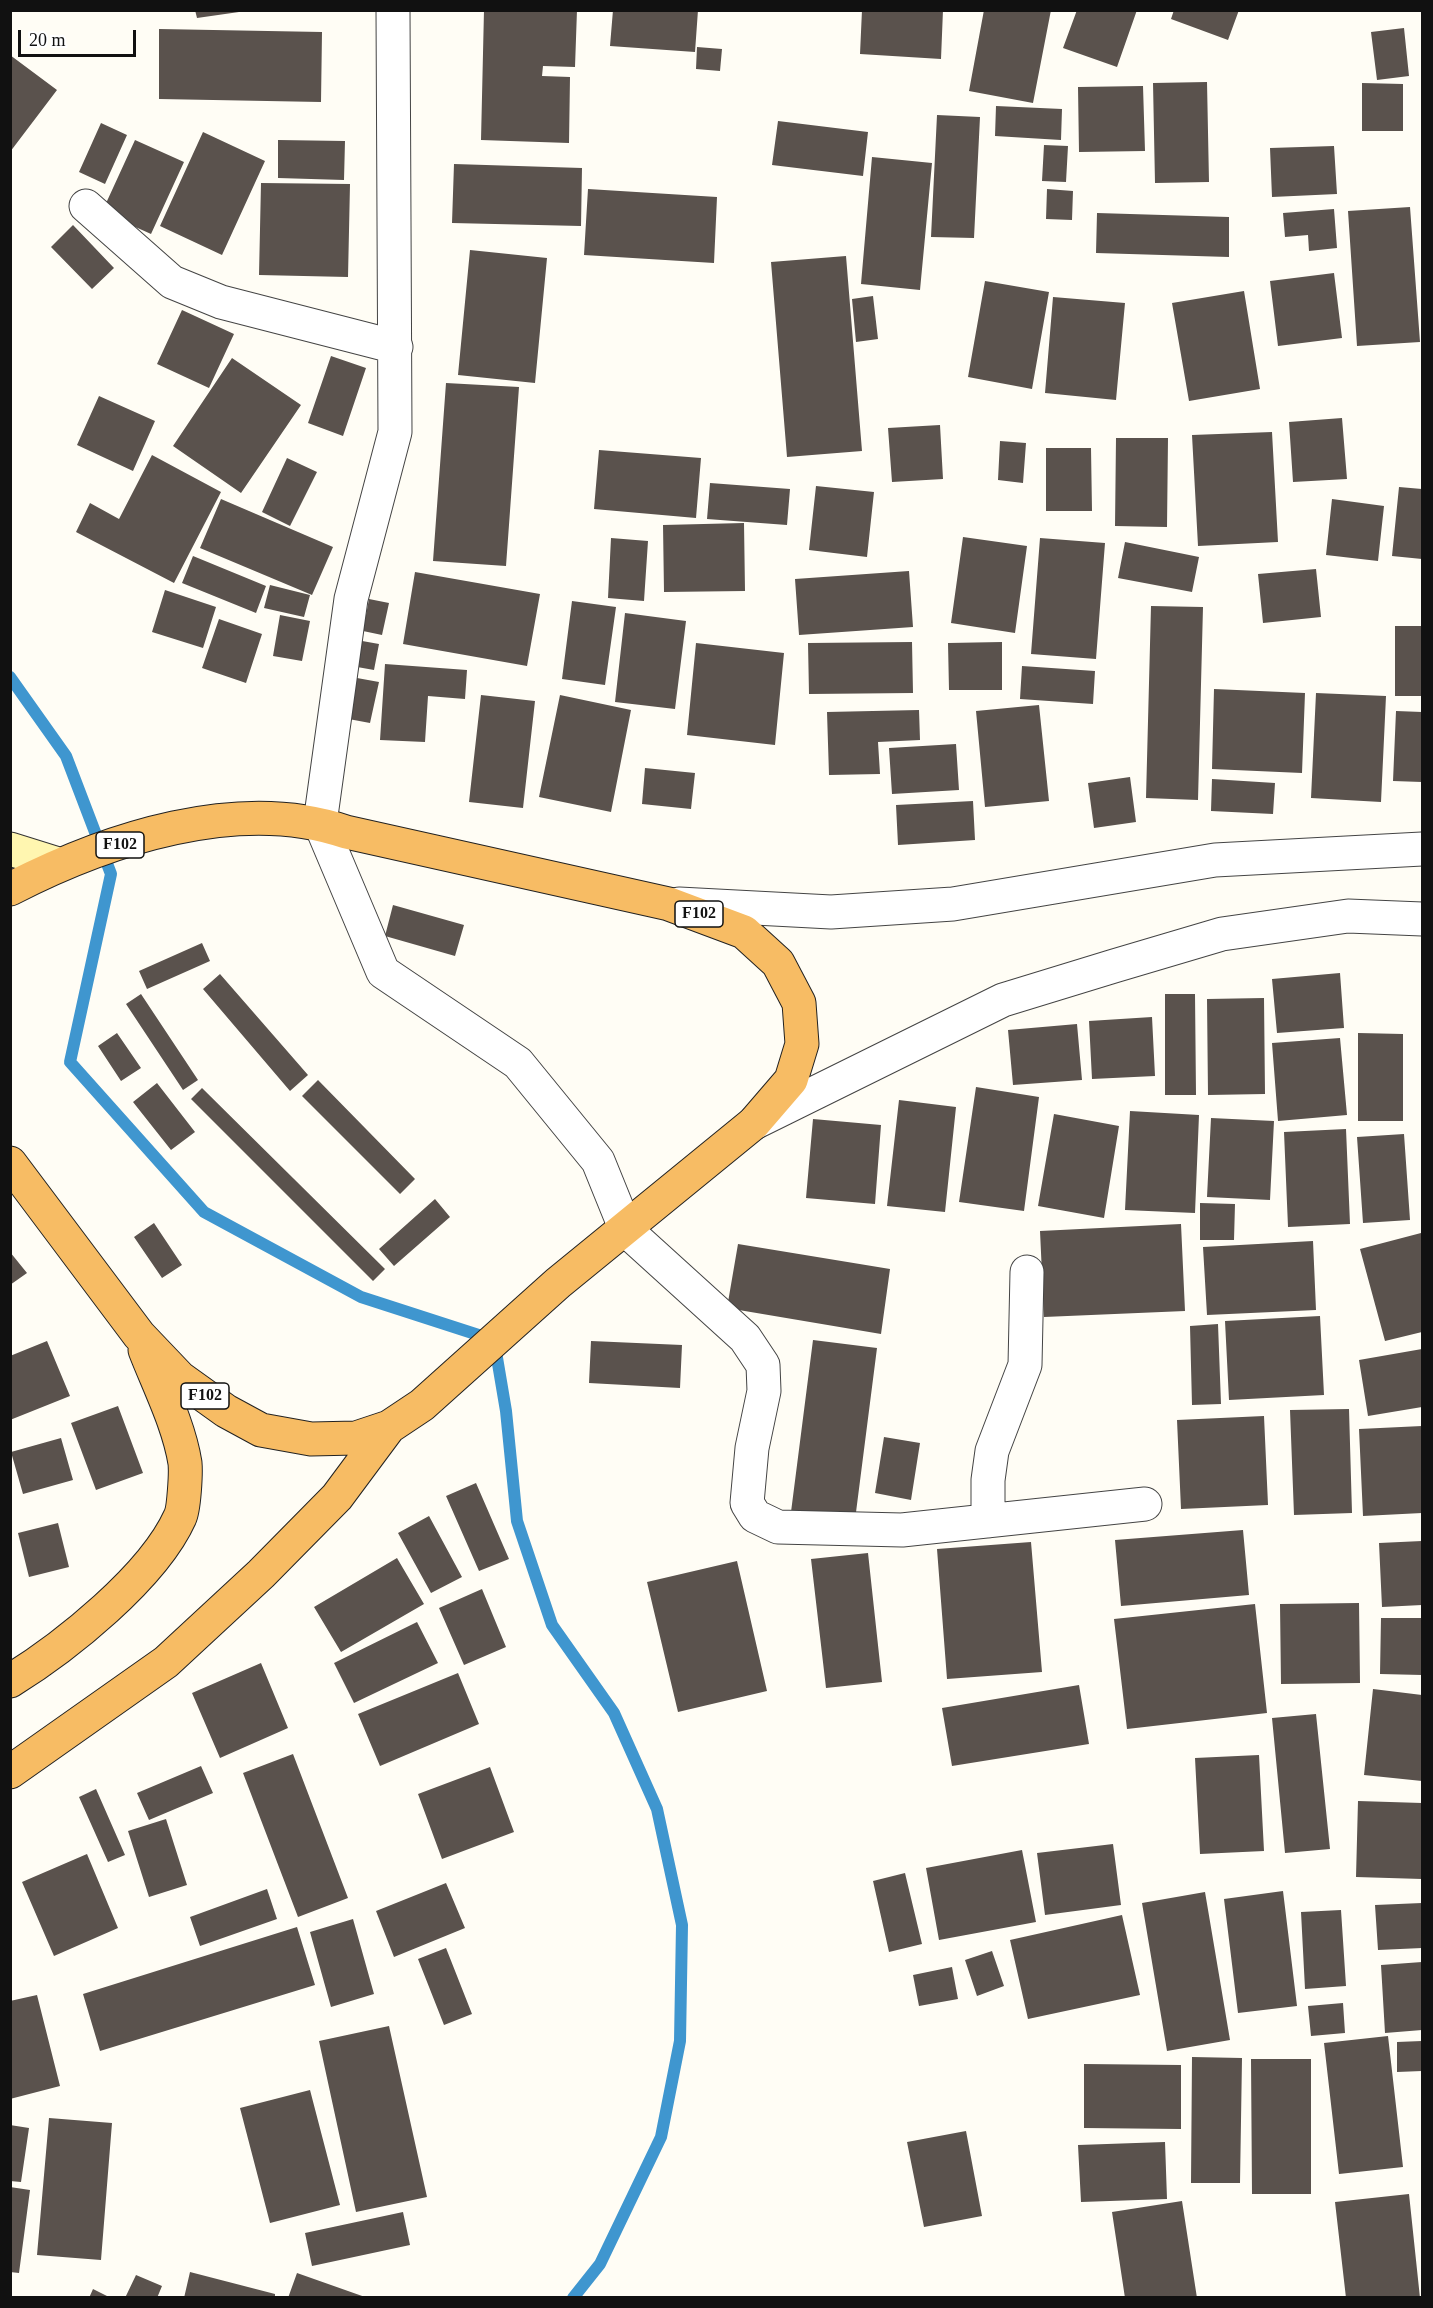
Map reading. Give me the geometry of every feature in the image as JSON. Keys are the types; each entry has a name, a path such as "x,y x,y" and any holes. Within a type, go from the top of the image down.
{"highway":[{"name":"F102","path":"10,889 58,864 182,825 256,819 320,824 346,832 669,904 744,932 778,963 799,1003 802,1044 791,1080 754,1123 626,1230 558,1283 422,1405 389,1427 356,1438 311,1439 261,1430 226,1411 180,1378 139,1335 10,1163"},
{"name":"F102","path":"10,1682 91,1621 147,1569 181,1516 185,1464 171,1416 139,1335"},
{"name":"F102","path":"10,1772 166,1662 261,1574 337,1497 389,1427"}],"main road":[{"path":"10,849 58,864"}],"street":[{"path":"393,10 395,432 351,599 320,824 383,972 518,1062 598,1161 626,1230 745,1338 763,1365 764,1392 752,1448 747,1503 755,1516 778,1527 902,1530 1145,1504"},
{"path":"86,206 172,282 221,302 396,347"},
{"name":"F102","path":"669,904 831,912 953,904 1215,860 1422,849"},
{"name":"F102","path":"754,1123 1003,1000 1114,966 1222,934 1348,916 1422,919"},
{"path":"988,1521 988,1480 992,1451 1025,1365 1026,1272"}],"building":[{"path":"195,10 239,10 239,12 197,18"},
{"path":"484,10 577,10 575,67 543,66 542,76 570,77 569,143 481,140"},
{"path":"613,10 698,10 695,52 610,46"},
{"path":"862,10 943,10 941,59 860,54"},
{"path":"984,10 1051,10 1033,103 969,91"},
{"path":"1077,10 1137,10 1117,67 1063,48"},
{"path":"1174,10 1239,10 1228,40 1171,19"},
{"path":"1404,28 1409,76 1377,80 1371,32"},
{"path":"159,29 322,32 321,102 159,99"},
{"path":"697,47 722,49 720,71 696,69"},
{"path":"10,55 57,90 10,152"},
{"path":"1207,82 1209,182 1155,183 1153,83"},
{"path":"1362,83 1403,84 1403,131 1362,131"},
{"path":"1143,86 1145,151 1079,152 1078,87"},
{"path":"996,106 1062,109 1061,140 995,136"},
{"path":"937,115 980,117 974,238 931,237"},
{"path":"778,121 868,132 863,176 772,165"},
{"path":"101,123 127,135 105,184 79,172"},
{"path":"203,132 265,161 222,255 160,226"},
{"path":"135,140 184,162 151,234 102,212"},
{"path":"278,140 345,141 344,180 278,178"},
{"path":"1044,145 1068,146 1066,182 1042,181"},
{"path":"1334,146 1337,194 1272,197 1270,148"},
{"path":"872,157 932,163 920,290 861,284"},
{"path":"454,164 582,168 581,226 452,223"},
{"path":"261,183 350,184 348,277 259,275"},
{"path":"588,189 717,197 714,263 584,255"},
{"path":"1047,189 1073,191 1072,220 1046,219"},
{"path":"1410,207 1420,342 1357,346 1348,211"},
{"path":"1334,209 1337,248 1309,251 1308,235 1285,237 1283,213"},
{"path":"1097,213 1229,217 1229,257 1096,253"},
{"path":"73,225 114,268 92,289 51,247"},
{"path":"470,250 547,258 535,383 458,375"},
{"path":"846,256 862,451 787,457 771,262"},
{"path":"1334,273 1342,338 1278,346 1270,281"},
{"path":"985,281 1049,292 1032,389 968,377"},
{"path":"1244,291 1260,389 1189,401 1172,303"},
{"path":"873,296 878,339 856,342 852,299"},
{"path":"1053,297 1125,303 1116,400 1045,393"},
{"path":"182,310 234,334 209,388 157,364"},
{"path":"331,356 366,368 343,436 308,423"},
{"path":"232,358 301,405 241,493 173,446"},
{"path":"446,383 519,387 506,566 433,561"},
{"path":"99,396 155,421 133,471 77,445"},
{"path":"1342,418 1347,479 1293,482 1289,422"},
{"path":"940,425 943,479 892,482 888,428"},
{"path":"1272,432 1278,542 1198,546 1192,435"},
{"path":"1116,438 1168,438 1167,527 1115,526"},
{"path":"1000,441 1026,443 1023,483 998,480"},
{"path":"1046,448 1091,448 1092,511 1046,511"},
{"path":"599,450 701,458 696,518 594,509"},
{"path":"152,455 221,492 174,583 76,532 90,503 119,519"},
{"path":"287,458 317,472 290,526 262,512"},
{"path":"710,483 790,489 787,525 707,519"},
{"path":"816,486 874,492 867,557 809,550"},
{"path":"1399,487 1422,489 1422,559 1392,556"},
{"path":"221,499 333,547 312,595 200,548"},
{"path":"1332,499 1384,506 1378,561 1326,555"},
{"path":"744,523 745,591 664,592 663,525"},
{"path":"963,537 1027,546 1015,633 951,623"},
{"path":"611,538 648,541 644,601 608,598"},
{"path":"1040,538 1105,543 1096,659 1031,654"},
{"path":"1125,542 1199,557 1192,592 1118,578"},
{"path":"193,556 266,586 256,613 182,583"},
{"path":"1316,569 1321,617 1263,623 1258,574"},
{"path":"909,571 913,627 799,635 795,579"},
{"path":"415,572 540,594 527,666 403,644"},
{"path":"270,585 310,595 304,617 264,608"},
{"path":"165,590 216,607 203,648 152,632"},
{"path":"369,599 389,603 382,635 363,631"},
{"path":"572,601 616,607 605,685 562,679"},
{"path":"1151,606 1203,607 1198,800 1146,798"},
{"path":"625,613 686,621 675,709 615,702"},
{"path":"280,615 310,621 302,661 273,656"},
{"path":"219,619 262,634 246,683 202,668"},
{"path":"1395,626 1422,626 1422,696 1395,696"},
{"path":"351,639 379,644 374,670 346,665"},
{"path":"912,642 913,693 809,694 808,643"},
{"path":"1002,642 1002,690 949,690 948,643"},
{"path":"696,643 784,653 775,745 687,735"},
{"path":"385,664 467,670 465,699 428,696 425,742 380,740"},
{"path":"1022,666 1095,671 1093,704 1020,699"},
{"path":"346,676 379,682 370,723 338,717"},
{"path":"1214,689 1305,693 1302,773 1212,769"},
{"path":"1316,693 1386,696 1381,802 1311,798"},
{"path":"481,695 535,701 523,808 469,802"},
{"path":"560,695 631,710 611,812 539,797"},
{"path":"1039,705 1049,801 985,807 976,711"},
{"path":"919,710 920,740 878,742 880,774 829,775 827,712"},
{"path":"1396,711 1422,712 1422,782 1393,781"},
{"path":"956,744 959,790 892,794 889,748"},
{"path":"645,768 695,773 691,809 642,804"},
{"path":"1130,777 1136,822 1094,828 1088,783"},
{"path":"1212,779 1275,783 1273,814 1211,811"},
{"path":"973,801 975,840 898,845 896,805"},
{"path":"393,905 464,925 455,956 385,936"},
{"path":"202,943 210,961 147,989 139,971"},
{"path":"1340,973 1344,1028 1277,1033 1272,979"},
{"path":"220,974 308,1075 290,1091 203,989"},
{"path":"141,994 198,1080 183,1090 126,1004"},
{"path":"1165,994 1195,994 1196,1095 1165,1095"},
{"path":"1264,998 1265,1094 1208,1095 1207,999"},
{"path":"1152,1017 1155,1076 1092,1079 1089,1021"},
{"path":"1077,1024 1082,1080 1013,1085 1008,1030"},
{"path":"117,1033 141,1068 121,1081 98,1046"},
{"path":"1358,1033 1403,1034 1403,1121 1358,1121"},
{"path":"1340,1038 1347,1115 1278,1121 1272,1043"},
{"path":"318,1080 415,1179 400,1194 302,1096"},
{"path":"157,1083 195,1132 171,1150 133,1102"},
{"path":"976,1087 1039,1097 1024,1211 959,1202"},
{"path":"202,1088 385,1269 373,1281 191,1099"},
{"path":"899,1100 956,1107 945,1212 887,1206"},
{"path":"1130,1111 1199,1115 1195,1213 1125,1210"},
{"path":"1054,1114 1119,1126 1104,1218 1038,1206"},
{"path":"1211,1118 1274,1121 1270,1200 1207,1197"},
{"path":"813,1119 881,1125 875,1204 806,1198"},
{"path":"1346,1129 1350,1224 1288,1227 1284,1132"},
{"path":"1404,1134 1410,1220 1363,1223 1357,1137"},
{"path":"435,1199 450,1217 394,1266 379,1249"},
{"path":"1200,1203 1235,1204 1234,1240 1200,1240"},
{"path":"154,1223 182,1265 162,1278 134,1237"},
{"path":"1181,1224 1185,1311 1044,1317 1040,1231"},
{"path":"1421,1233 1422,1332 1385,1341 1360,1249"},
{"path":"1313,1241 1316,1310 1207,1315 1203,1247"},
{"path":"738,1244 890,1269 881,1334 727,1308"},
{"path":"10,1252 27,1273 10,1285"},
{"path":"1320,1316 1324,1395 1229,1400 1225,1321"},
{"path":"1218,1324 1221,1404 1192,1405 1190,1326"},
{"path":"813,1340 877,1348 855,1520 791,1512"},
{"path":"47,1341 70,1396 10,1420 10,1356"},
{"path":"591,1341 682,1345 680,1388 589,1383"},
{"path":"1422,1349 1422,1407 1368,1416 1359,1360"},
{"path":"118,1406 143,1473 96,1490 71,1423"},
{"path":"1349,1409 1352,1513 1294,1515 1290,1410"},
{"path":"1264,1416 1268,1505 1181,1509 1177,1420"},
{"path":"1422,1426 1422,1513 1363,1516 1359,1429"},
{"path":"884,1437 920,1443 911,1500 875,1493"},
{"path":"61,1438 73,1480 23,1494 11,1452"},
{"path":"476,1483 509,1559 479,1571 446,1496"},
{"path":"429,1516 462,1577 431,1593 398,1533"},
{"path":"58,1523 69,1567 29,1577 18,1533"},
{"path":"1243,1530 1249,1595 1121,1606 1115,1540"},
{"path":"1422,1541 1422,1605 1382,1607 1379,1543"},
{"path":"1031,1542 1042,1672 947,1679 937,1549"},
{"path":"868,1553 882,1682 826,1688 811,1559"},
{"path":"397,1558 424,1604 341,1652 314,1607"},
{"path":"737,1561 767,1691 678,1712 647,1582"},
{"path":"482,1589 506,1647 464,1665 439,1608"},
{"path":"1359,1603 1360,1683 1281,1684 1280,1604"},
{"path":"1255,1604 1267,1713 1127,1729 1114,1619"},
{"path":"1381,1618 1422,1618 1422,1675 1380,1674"},
{"path":"417,1622 438,1663 354,1703 334,1663"},
{"path":"261,1663 288,1728 220,1758 192,1693"},
{"path":"458,1673 479,1724 380,1766 358,1714"},
{"path":"1079,1685 1089,1744 952,1766 942,1708"},
{"path":"1373,1689 1422,1695 1422,1781 1364,1775"},
{"path":"1316,1714 1330,1849 1285,1853 1272,1718"},
{"path":"293,1754 348,1898 298,1917 243,1773"},
{"path":"1259,1755 1264,1851 1200,1854 1195,1758"},
{"path":"201,1766 213,1793 149,1820 137,1793"},
{"path":"490,1767 514,1832 442,1859 418,1794"},
{"path":"96,1789 125,1855 108,1862 79,1797"},
{"path":"1358,1801 1422,1803 1422,1879 1356,1877"},
{"path":"166,1819 187,1885 149,1897 128,1831"},
{"path":"1113,1844 1121,1905 1045,1915 1037,1853"},
{"path":"1022,1850 1036,1922 939,1940 926,1868"},
{"path":"87,1854 118,1928 54,1956 22,1882"},
{"path":"905,1873 922,1944 889,1952 873,1881"},
{"path":"446,1883 465,1928 394,1957 376,1911"},
{"path":"267,1889 277,1919 200,1946 190,1917"},
{"path":"1283,1891 1297,2006 1238,2013 1224,1899"},
{"path":"1205,1892 1230,2040 1167,2051 1142,1903"},
{"path":"1422,1903 1422,1948 1378,1950 1375,1905"},
{"path":"1341,1910 1346,1986 1305,1989 1301,1912"},
{"path":"1122,1915 1140,1995 1028,2019 1010,1940"},
{"path":"353,1919 374,1994 331,2007 310,1932"},
{"path":"297,1927 315,1985 100,2051 83,1994"},
{"path":"446,1948 472,2014 444,2025 418,1959"},
{"path":"992,1951 1004,1986 977,1996 965,1960"},
{"path":"1422,1962 1422,2030 1385,2033 1381,1965"},
{"path":"952,1967 958,1999 919,2006 913,1975"},
{"path":"37,1995 60,2086 10,2099 10,2001"},
{"path":"1343,2003 1345,2033 1311,2036 1308,2006"},
{"path":"389,2026 427,2197 356,2212 319,2041"},
{"path":"1388,2036 1403,2167 1339,2174 1324,2043"},
{"path":"1422,2041 1422,2071 1397,2072 1397,2042"},
{"path":"1192,2057 1242,2058 1240,2183 1191,2183"},
{"path":"1251,2059 1311,2059 1311,2194 1252,2194"},
{"path":"1084,2064 1181,2065 1181,2129 1084,2128"},
{"path":"310,2090 340,2205 270,2223 240,2108"},
{"path":"49,2118 112,2123 101,2260 37,2255"},
{"path":"10,2125 29,2128 21,2182 10,2181"},
{"path":"966,2131 982,2216 924,2227 907,2142"},
{"path":"1165,2142 1167,2199 1081,2202 1078,2145"},
{"path":"10,2187 30,2190 19,2273 10,2272"},
{"path":"1409,2194 1420,2298 1346,2298 1335,2202"},
{"path":"1182,2201 1197,2298 1125,2298 1112,2212"},
{"path":"403,2212 410,2245 312,2266 305,2233"},
{"path":"190,2272 275,2294 275,2298 184,2298"},
{"path":"297,2273 365,2297 365,2298 288,2298"},
{"path":"136,2275 162,2286 157,2298 125,2298"},
{"path":"93,2289 111,2298 89,2298"}],"waterway":[{"path":"10,677 66,756 111,874 70,1062 204,1212 361,1297 494,1340 506,1411 517,1521 552,1625 614,1713 657,1809 682,1925 680,2041 661,2137 600,2264 573,2298"}]}
